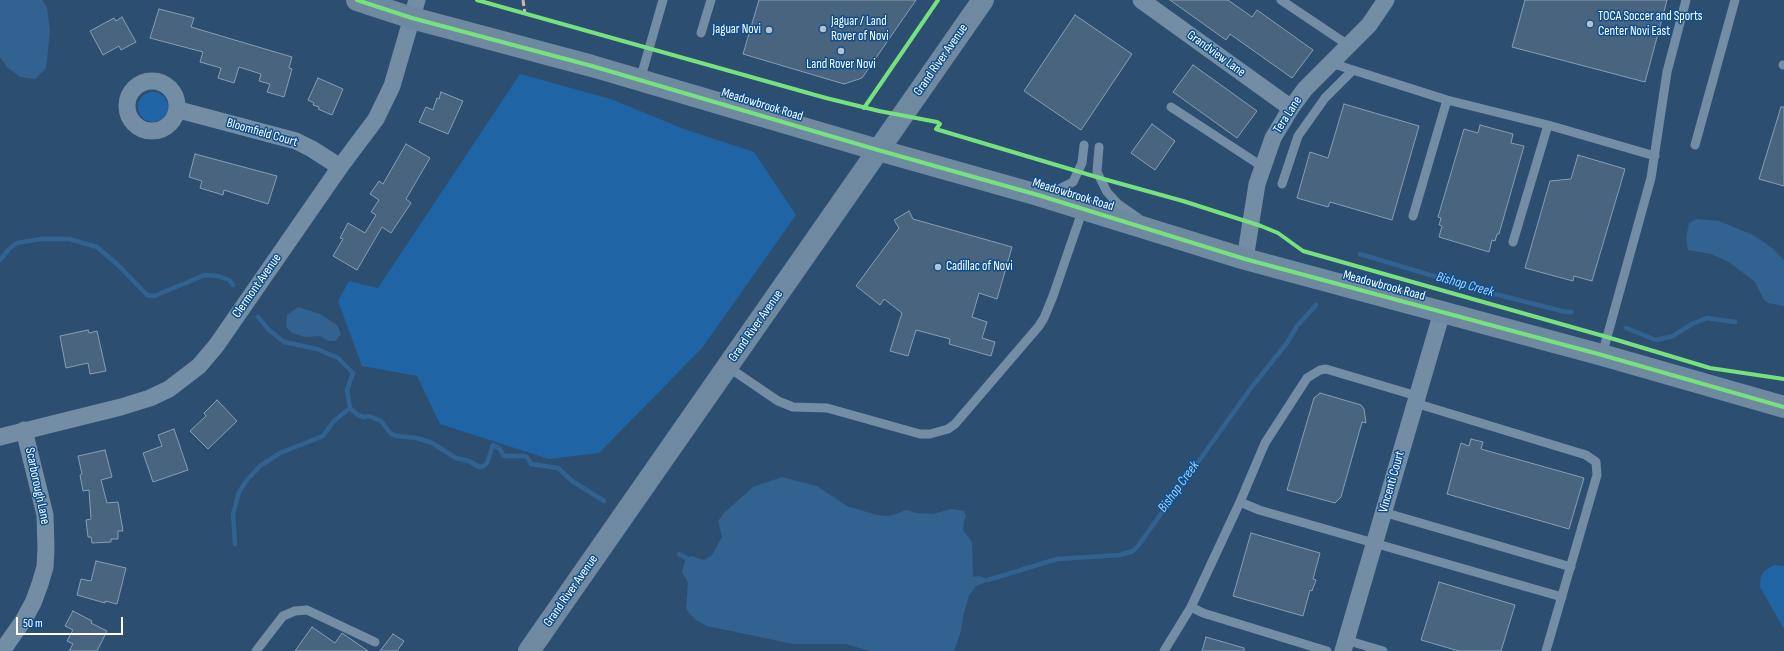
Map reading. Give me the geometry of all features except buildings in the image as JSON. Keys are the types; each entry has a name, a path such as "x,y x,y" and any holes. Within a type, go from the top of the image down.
{"street":[{"name":"Meadowbrook Road","path":"357,0 414,9 640,80 1038,195 1245,259 1602,355 1784,407"},
{"name":"Grand River Avenue","path":"529,651 983,0"},
{"name":"Grandview Lane","path":"1141,0 1291,108"},
{"name":"Tera Lane","path":"1245,259 1258,184 1273,138 1291,108 1305,89 1369,25 1386,0"},
{"name":"Clermont Avenue","path":"0,437 121,407 150,398 169,389 191,374 216,346 340,167 376,119 392,86 414,9"},
{"name":"Bloomfield Court","path":"178,110 296,141 312,149 340,167"},
{"name":"Vincenti Court","path":"1344,645 1442,312"},
{"name":"Scarborough Lane","path":"2,651 23,621 33,603 45,567 45,515 24,430"}],"lane":[{"path":"640,80 663,0"},
{"path":"701,33 710,0"},
{"path":"1281,0 1348,45"},
{"path":"1602,355 1651,178 1667,72 1686,0"},
{"path":"1695,145 1735,0"},
{"path":"1331,62 1447,100 1548,125 1655,156"},
{"path":"1282,184 1298,136 1324,98 1353,70"},
{"path":"1413,216 1447,100"},
{"path":"1170,107 1263,167"},
{"path":"1513,242 1548,125"},
{"path":"1038,195 1057,190 1073,182 1082,163 1084,145"},
{"path":"1099,147 1097,172 1107,192 1118,204 1159,232"},
{"path":"728,367 778,401 793,407 827,408 920,434 930,434 948,429 955,424 1039,326 1044,318 1083,209"},
{"path":"1164,651 1191,607 1240,502 1265,443 1301,385 1314,373 1326,369 1416,400 1586,454 1596,462 1597,475 1546,651"},
{"path":"1240,502 1258,510 1562,597"},
{"path":"1383,512 1571,567"},
{"path":"1191,607 1203,613 1327,651"},
{"path":"256,651 283,616 307,610 375,642"},
{"path":"1344,645 1383,651"}],"shaded area":[{"path":"0,0 42,0 47,7 50,31 46,68 35,79 20,77 7,67 0,57"},
{"path":"520,74 611,99 684,129 754,152 796,215 702,348 599,453 549,459 440,424 417,376 362,366 338,301 349,281 378,288"},
{"path":"153,92 159,93 167,101 167,113 159,121 153,122 147,121 139,113 138,107 139,101 147,93"},
{"path":"1696,219 1719,221 1753,235 1772,248 1784,260 1784,306 1768,303 1764,300 1755,282 1729,262 1711,254 1688,250 1686,238 1689,223"},
{"path":"298,307 320,314 337,325 341,334 335,341 328,341 320,336 305,337 292,333 286,327 287,315"},
{"path":"782,477 817,486 847,506 877,515 890,516 906,510 917,513 933,514 951,509 964,511 966,517 963,530 972,542 973,577 978,576 988,579 988,581 976,586 969,595 961,631 954,651 870,651 846,644 793,644 707,626 696,620 689,613 686,608 688,582 682,572 686,558 691,556 704,560 712,555 722,537 718,521 724,513 753,487"},
{"path":"1774,565 1784,566 1784,629 1760,587 1761,576 1764,571"}],"waterway":[{"name":"Bishop Creek","path":"0,260 10,248 17,243 41,239 69,239 97,247 117,264 147,295 154,296 205,275 218,276 229,280 233,285"},
{"name":"Bishop Creek","path":"1360,254 1487,292 1571,312"},
{"name":"Bishop Creek","path":"988,580 1057,559 1120,555 1133,551 1251,388 1287,343 1297,326 1316,305"},
{"name":"Bishop Creek","path":"258,317 269,330 284,342 317,349 338,358 353,373 347,390 350,408 358,415 364,417 369,416 381,421 391,434 417,438 432,443 456,458 469,461 479,467 484,466 487,463 493,445 500,449 504,456 524,456 527,457 531,464 558,468 572,481 604,501"},
{"name":"Bishop Creek","path":"1626,328 1656,340 1673,336 1692,324 1707,318 1735,322"},
{"path":"235,544 233,514 239,492 247,480 260,466 280,453 323,436 334,421 350,408"},
{"name":"Bishop Creek","path":"679,554 686,558"}],"marked path":[{"path":"523,0 525,14"}],"cycle path":[{"path":"357,0 412,18 592,66 878,150 1038,195 1245,259 1602,355 1784,407"},
{"path":"477,0 826,98 879,111 937,122 940,124 936,129 939,130 1183,201 1261,226 1278,233 1303,251 1607,337 1710,368 1784,379"},
{"path":"864,108 938,0"}],"place":[{"name":"TOCA Soccer and Sports Center Novi East","path":"1590,24"},
{"name":"Jaguar / Land Rover of Novi","path":"823,29"},
{"name":"Jaguar Novi","path":"769,30"},
{"name":"Land Rover Novi","path":"841,51"},
{"name":"Cadillac of Novi","path":"938,267"}]}
